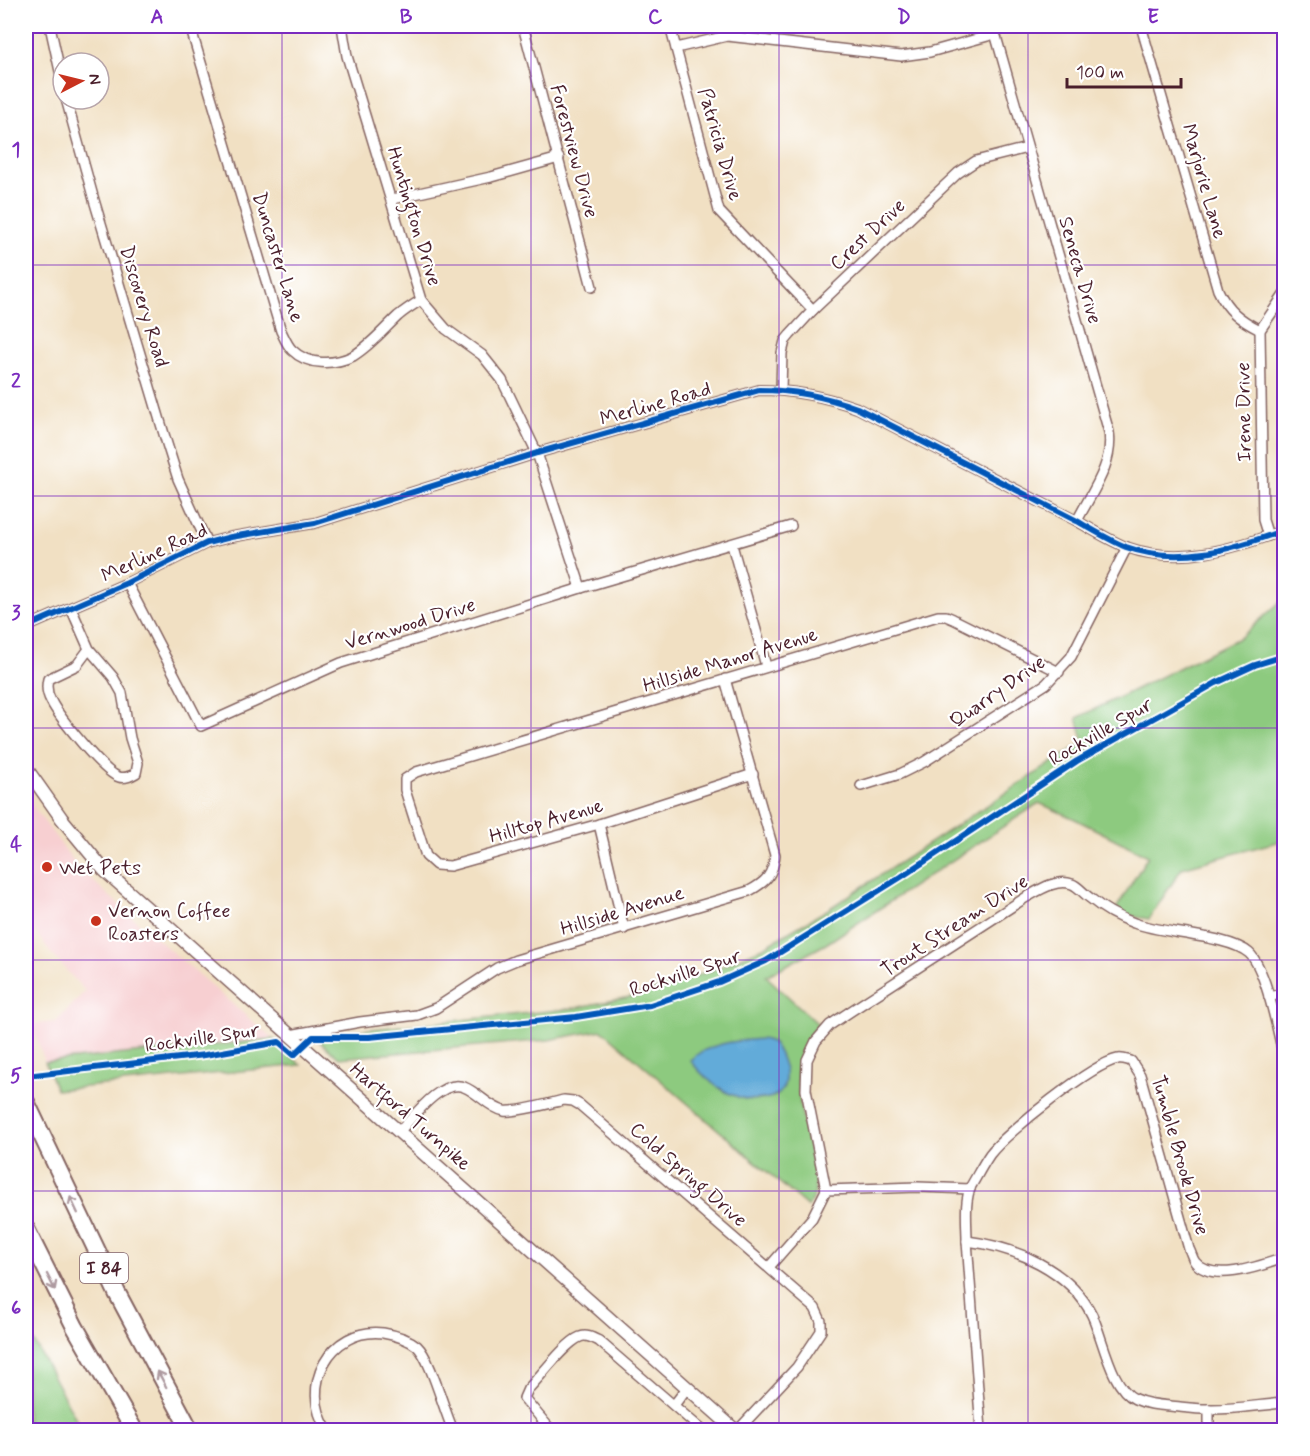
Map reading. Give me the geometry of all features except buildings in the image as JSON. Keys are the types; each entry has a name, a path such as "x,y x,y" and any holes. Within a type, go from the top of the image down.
{"highway":[{"name":"I 84","path":"26,1102 117,1293 190,1431"},
{"name":"I 84","path":"26,1229 79,1336 134,1431"}],"main road":[{"name":"Hartford Turnpike","path":"26,768 62,819 104,870 736,1431"}],"street":[{"path":"50,26 56,51"},
{"name":"Duncaster Lane","path":"190,26 280,330 290,349 301,358 313,362 330,362 352,356 400,314 421,300"},
{"name":"Huntington Drive","path":"342,26 347,56 421,300 446,329 482,355 502,380 537,453 581,588"},
{"name":"Forestview Drive","path":"523,26 592,287"},
{"name":"Patricia Drive","path":"670,26 719,210 813,310"},
{"name":"Marjorie Lane","path":"1141,26 1218,290 1225,305 1233,314 1260,330"},
{"path":"676,48 727,36 909,55 930,52 994,30"},
{"name":"Seneca Drive","path":"994,30 1111,443 1109,459 1077,521"},
{"name":"Discovery Road","path":"69,111 178,479 207,543"},
{"name":"Crest Drive","path":"781,390 782,353 786,341 813,310 958,173 976,161 1027,148"},
{"path":"392,199 491,177 559,158"},
{"path":"1260,330 1284,295"},
{"name":"Irene Drive","path":"1260,330 1263,520 1268,536"},
{"name":"Merline Road","path":"26,627 127,583 207,543 315,523 537,453 759,390 781,390 828,398 857,408 1126,547 1154,554 1182,556 1206,554 1284,530"},
{"name":"Vernwood Drive","path":"127,583 201,726 341,663 581,588 791,526"},
{"path":"732,545 766,666"},
{"name":"Quarry Drive","path":"861,786 900,774 924,762 1046,684 1071,657 1126,547"},
{"path":"71,608 89,649 113,677 122,693 130,738 138,763 136,773 130,777 121,778 110,772 68,726 50,700 46,687 48,679 77,665 89,649"},
{"name":"Hillside Manor Avenue","path":"405,779 416,772 938,616 946,616 1059,672"},
{"name":"Hillside Avenue","path":"290,1035 360,1022 417,1015 436,1008 497,968 516,960 749,891 764,883 774,867 775,855 725,679"},
{"name":"Hilltop Avenue","path":"405,779 405,790 426,856 436,865 450,866 599,824 753,774"},
{"path":"599,824 624,929"},
{"name":"Trout Stream Drive","path":"826,1190 806,1090 807,1060 816,1041 831,1024 1025,898 1055,883 1072,884 1116,916 1136,924 1237,946 1250,953 1259,967 1284,1057"},
{"path":"1269,998 1284,993"},
{"name":"Tumble Brook Drive","path":"981,1431 967,1241 970,1189 990,1155 1005,1139 1065,1090 1102,1065 1120,1058 1131,1061 1140,1075 1189,1249 1195,1263 1210,1270 1226,1272 1284,1258"},
{"name":"Cold Spring Drive","path":"399,1132 442,1089 453,1085 465,1087 490,1105 506,1111 564,1100 573,1101 580,1104 769,1267 815,1308 821,1321 821,1331 797,1367 736,1431"},
{"path":"769,1267 812,1218 826,1190 918,1187 970,1189"},
{"path":"967,1241 1001,1247 1017,1253 1041,1265 1069,1284 1092,1314 1119,1386 1133,1399 1152,1404 1209,1409 1284,1403"},
{"path":"327,1431 319,1419 315,1400 318,1376 329,1356 345,1341 372,1332 397,1335 418,1347 433,1377 453,1431"},
{"path":"551,1431 524,1398 528,1389 581,1336 588,1336 598,1341 702,1431"},
{"path":"674,1405 687,1388"},
{"path":"1209,1409 1209,1431"}],"shaded area":[{"path":"26,797 78,867 141,925 273,1039 45,1062 31,1024 56,1022 85,991 50,952 26,920"}],"green space":[{"path":"1284,602 1284,840 1182,868 1149,919 1128,915 1116,909 1148,856 1039,803 826,944 766,976 819,1025 809,1035 803,1046 798,1070 801,1107 815,1180 815,1193 808,1207 602,1030 548,1040 339,1058 312,1035 569,1009 635,996 710,971 762,948 827,910 1084,742 1077,718 1241,637 1279,603"},
{"path":"273,1039 301,1065 56,1090 45,1062"},
{"path":"26,1327 82,1430 26,1430"}],"water":[{"path":"762,1039 772,1042 780,1055 785,1071 784,1087 780,1093 772,1097 760,1100 737,1097 716,1086 690,1060 715,1046"}],"cycle path":[{"path":"26,627 127,583 207,543 315,523 537,453 759,390 809,394 857,408 1113,541 1146,553 1166,555 1206,553 1226,549 1284,530"},
{"name":"Rockville Spur","path":"26,1076 205,1055 279,1042 294,1055 313,1037 369,1037 576,1017 650,1005 719,982 766,961 901,877 1077,761 1216,683 1255,665 1284,656"}],"place":[{"name":"Wet Pets","path":"47,867"},
{"name":"Vernon Coffee Roasters","path":"96,921"}]}
